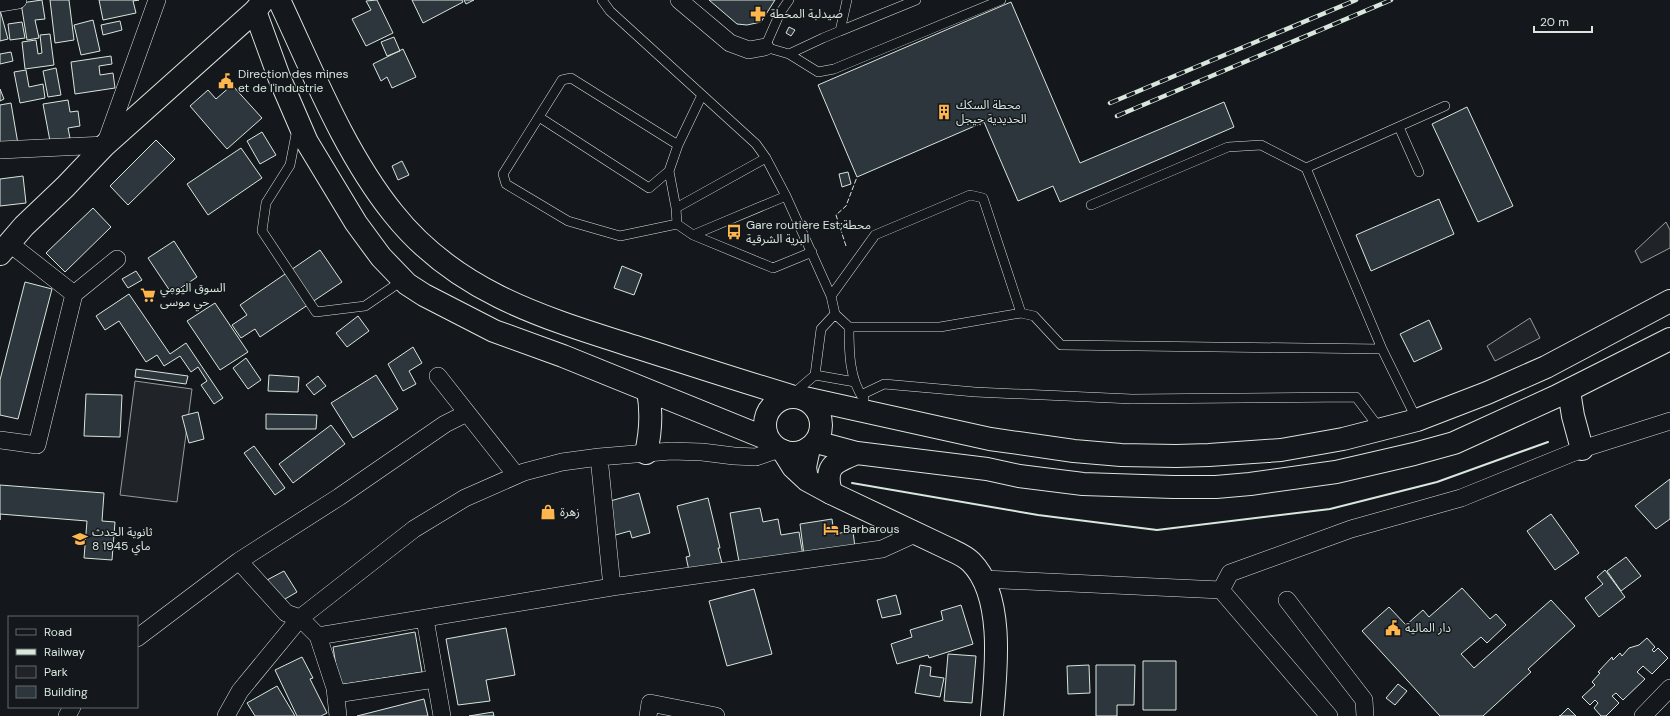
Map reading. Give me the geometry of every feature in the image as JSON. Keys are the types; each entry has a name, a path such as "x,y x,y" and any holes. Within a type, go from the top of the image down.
{"main road":[{"path":"279,0 323,96 376,190 400,222 436,258 481,288 532,312 577,329 808,401 815,407 820,415 821,424 820,433 813,445 805,467 807,480"},
{"path":"5,248 24,226 106,146 259,6 279,77 307,142 356,223 381,257 402,280 424,295 494,331 563,356 648,390 792,453 801,452 813,445 857,453 988,469 1019,476 1083,484 1128,487 1216,487 1298,478 1336,472 1436,449 1474,435 1569,391 1670,339"},
{"path":"992,716 996,662 995,628 990,597 983,579 971,562 963,556 807,480 793,467 765,431 764,423 766,415 776,402 782,398 795,397 990,438 1074,451 1121,456 1209,455 1268,451 1318,443 1380,430 1417,420 1487,393 1546,367 1670,301"},
{"path":"646,453 651,422 648,390"},
{"path":"1569,391 1573,416 1582,449"},
{"path":"831,493 828,480 831,468 842,459 857,453"}],"street":[{"path":"0,3 18,0"},
{"path":"0,150 106,146 157,0"},
{"path":"678,0 730,43 749,50 765,47"},
{"path":"5,248 74,294"},
{"path":"0,440 37,445 74,294 117,259"},
{"path":"438,376 516,475"},
{"path":"138,637 239,561 339,496 445,424 467,413"},
{"path":"1220,590 1230,573 1351,529 1461,498 1582,449 1670,421"},
{"path":"226,716 240,691 300,618 414,529 465,498 524,472 562,462 599,457 685,451 745,457 756,456 776,447"},
{"path":"599,457 612,587"},
{"path":"318,636 612,587 882,549 917,534"},
{"path":"239,561 286,612 300,618 318,636 335,688 338,716"},
{"path":"983,579 1220,590 1329,716"},
{"path":"1287,600 1364,700 1364,716"},
{"path":"425,619 442,716"},
{"path":"336,694 435,678"},
{"path":"1643,716 1670,688"},
{"path":"648,716 650,703 716,716"}],"lane":[{"path":"602,0 610,11 756,144 766,158 786,196 812,252 831,296 835,314 848,327 849,348 855,382 861,395 876,413"},
{"path":"789,0 780,14 765,47 789,54 818,72 834,69 1001,0"},
{"path":"840,31 847,0"},
{"path":"789,54 823,38 916,0"},
{"path":"678,145 571,78 562,80 503,174 506,184 568,221 620,236 677,224 693,235 773,268 812,252"},
{"path":"677,224 676,208 669,171 678,145 702,95"},
{"path":"1306,168 1445,106"},
{"path":"539,117 649,188 669,171"},
{"path":"298,124 290,164 266,203 262,231 316,312 365,306 402,280"},
{"path":"1399,127 1419,172"},
{"path":"1091,205 1228,147 1260,145 1306,168 1382,349 1417,420"},
{"path":"676,208 766,158"},
{"path":"831,296 875,235 970,195 983,198 1021,313"},
{"path":"693,235 786,196"},
{"path":"848,327 940,327 1021,313 1034,316 1061,345 1382,349"},
{"path":"795,397 815,375 821,329 835,314"},
{"path":"815,375 855,382"},
{"path":"861,395 884,384 975,392 1132,399 1356,397 1380,430"}],"green space":[{"path":"1666,222 1670,230 1670,248 1641,263 1635,251"},
{"path":"1530,318 1540,338 1495,361 1487,346"},
{"path":"135,381 192,389 177,502 120,495"}],"building":[{"path":"42,0 45,19 35,20 39,38 27,40 21,3"},
{"path":"50,0 69,0 74,40 55,43"},
{"path":"99,0 139,0 133,1 136,13 103,20"},
{"path":"377,0 393,33 366,46 352,19 371,10 366,1"},
{"path":"412,0 462,0 463,2 423,23"},
{"path":"464,0 474,0 466,4"},
{"path":"709,0 775,0 761,22 747,25 737,24"},
{"name":"محطة السكك الحديدية جيجل","path":"1011,2 1080,163 1224,102 1234,127 1060,202 1053,186 1018,201 984,122 857,177 818,85"},
{"path":"0,10 8,39 0,41"},
{"path":"93,20 100,51 81,55 74,25"},
{"path":"120,21 122,30 103,35 101,25"},
{"path":"22,22 25,38 10,40 8,24"},
{"path":"789,27 795,30 791,36 786,33"},
{"path":"50,34 54,65 25,69 22,42 36,40 38,54 42,53 40,35"},
{"path":"394,37 400,51 387,56 381,42"},
{"path":"403,49 416,77 392,88 387,77 381,81 373,64"},
{"path":"11,52 13,61 0,64 0,54"},
{"path":"111,56 112,64 99,66 100,75 113,73 115,88 75,94 71,62"},
{"path":"56,68 61,95 48,97 43,71"},
{"path":"26,70 29,87 43,84 45,98 20,103 14,72"},
{"path":"232,85 262,118 227,149 190,106 208,90 216,99"},
{"path":"0,89 4,99 0,101"},
{"path":"68,100 70,112 78,111 80,126 68,128 70,138 50,141 43,104"},
{"path":"11,103 18,144 0,147 0,105"},
{"path":"1467,107 1513,206 1478,222 1432,124"},
{"path":"262,132 276,155 260,164 247,141"},
{"path":"156,140 175,159 128,205 110,186"},
{"path":"241,148 262,178 208,215 187,184"},
{"path":"402,161 409,175 398,180 392,166"},
{"path":"848,172 851,184 842,187 839,174"},
{"path":"23,176 26,203 0,206 0,179"},
{"path":"1439,199 1454,234 1371,271 1356,235"},
{"path":"93,208 111,227 65,272 46,253"},
{"path":"174,241 197,277 172,294 148,258"},
{"path":"320,250 342,282 260,337 255,329 241,338 232,325 247,315 240,305"},
{"path":"622,266 642,274 634,295 614,288"},
{"path":"136,271 142,280 128,288 122,279"},
{"path":"25,282 52,289 18,419 0,415 0,380"},
{"path":"129,294 170,354 186,343 223,398 214,404 201,385 207,381 198,367 191,372 180,356 164,366 157,355 146,362 119,321 105,330 96,316"},
{"path":"215,303 248,352 220,370 187,321"},
{"path":"358,316 369,331 347,347 336,333"},
{"path":"1429,320 1442,349 1414,362 1400,334"},
{"path":"413,347 422,363 409,371 416,384 403,391 388,364"},
{"path":"246,358 261,380 248,389 233,368"},
{"path":"136,369 188,376 186,384 135,377"},
{"path":"269,375 299,377 298,392 268,391"},
{"path":"376,375 398,409 353,438 331,403"},
{"path":"318,376 326,386 314,395 306,385"},
{"path":"86,394 122,395 120,437 84,436"},
{"path":"198,412 204,439 189,443 182,416"},
{"path":"266,414 317,415 316,429 266,429"},
{"path":"331,425 345,444 293,483 279,464"},
{"path":"254,446 285,488 275,495 244,453"},
{"path":"1670,479 1670,519 1656,529 1635,506"},
{"path":"0,485 104,493 102,521 115,522 112,560 84,558 87,521 0,514"},
{"path":"639,493 650,533 632,538 630,531 612,536 603,503"},
{"path":"708,498 723,567 690,575 686,557 690,556 677,506"},
{"path":"760,508 763,522 778,519 781,535 799,532 803,556 740,567 730,513"},
{"path":"1551,514 1579,553 1555,570 1527,531"},
{"path":"832,519 834,534 853,531 855,548 804,555 800,524"},
{"path":"1626,557 1641,576 1621,591 1607,571"},
{"path":"1605,570 1625,597 1599,617 1585,598 1603,584 1597,577"},
{"path":"284,571 297,592 280,602 267,580"},
{"path":"1462,588 1490,619 1496,614 1506,625 1487,643 1481,637 1461,654 1474,668 1551,600 1575,626 1528,669 1531,672 1483,716 1440,716 1362,631 1389,607 1406,625 1423,610 1429,617"},
{"path":"754,589 772,654 727,666 709,601"},
{"path":"896,595 901,614 882,618 877,600"},
{"path":"961,605 973,644 929,658 928,655 897,664 891,644 912,637 910,630 943,620 941,611"},
{"path":"506,628 515,675 486,680 490,701 458,705 446,639"},
{"path":"415,632 422,672 339,685 333,647"},
{"path":"1647,638 1655,647 1652,650 1654,652 1658,648 1668,658 1652,674 1643,666 1637,672 1645,679 1623,700 1616,693 1612,696 1619,703 1606,716 1601,716 1594,708 1598,703 1595,700 1590,705 1582,697 1595,685 1592,682 1600,673 1598,672 1612,657 1613,660 1620,653 1622,656 1629,648 1639,645"},
{"path":"948,654 976,656 972,703 944,701"},
{"path":"302,657 313,678 310,679 327,713 321,716 297,716 275,670"},
{"path":"1143,661 1176,661 1176,710 1143,710"},
{"path":"920,665 931,667 930,676 944,678 940,697 915,693"},
{"path":"1089,665 1090,693 1068,694 1067,666"},
{"path":"1096,665 1135,665 1134,705 1117,705 1117,716 1096,716"},
{"path":"1398,684 1407,691 1395,705 1386,698"},
{"path":"277,686 295,716 255,716 247,703"},
{"path":"424,699 428,716 357,716"},
{"path":"1568,708 1576,716 1560,716"},
{"path":"493,712 494,716 469,716"}],"railway":[{"path":"1110,103 1356,0"},
{"path":"1117,116 1391,0"}],"fence":[{"path":"846,246 836,215 846,206 857,177"}],"wall":[{"path":"852,483 1038,515 1157,530 1330,509 1437,482 1548,442"}],"place":[{"name":"صيدلبة المحطة","path":"758,14"},
{"name":"Direction des mines et de l'industrie","path":"226,81"},
{"name":"محطة السكك الحديدية جيجل","path":"944,112"},
{"name":"Gare routière Est;محطة البرية الشرقية","path":"734,232"},
{"name":"السوق اليومي حي موسى","path":"148,295"},
{"name":"زهرة","path":"548,512"},
{"name":"Barbarous","path":"831,529"},
{"name":"ثانوية الحدث 8 ماي 1945","path":"80,539"},
{"name":"دار المالية","path":"1393,628"}]}
